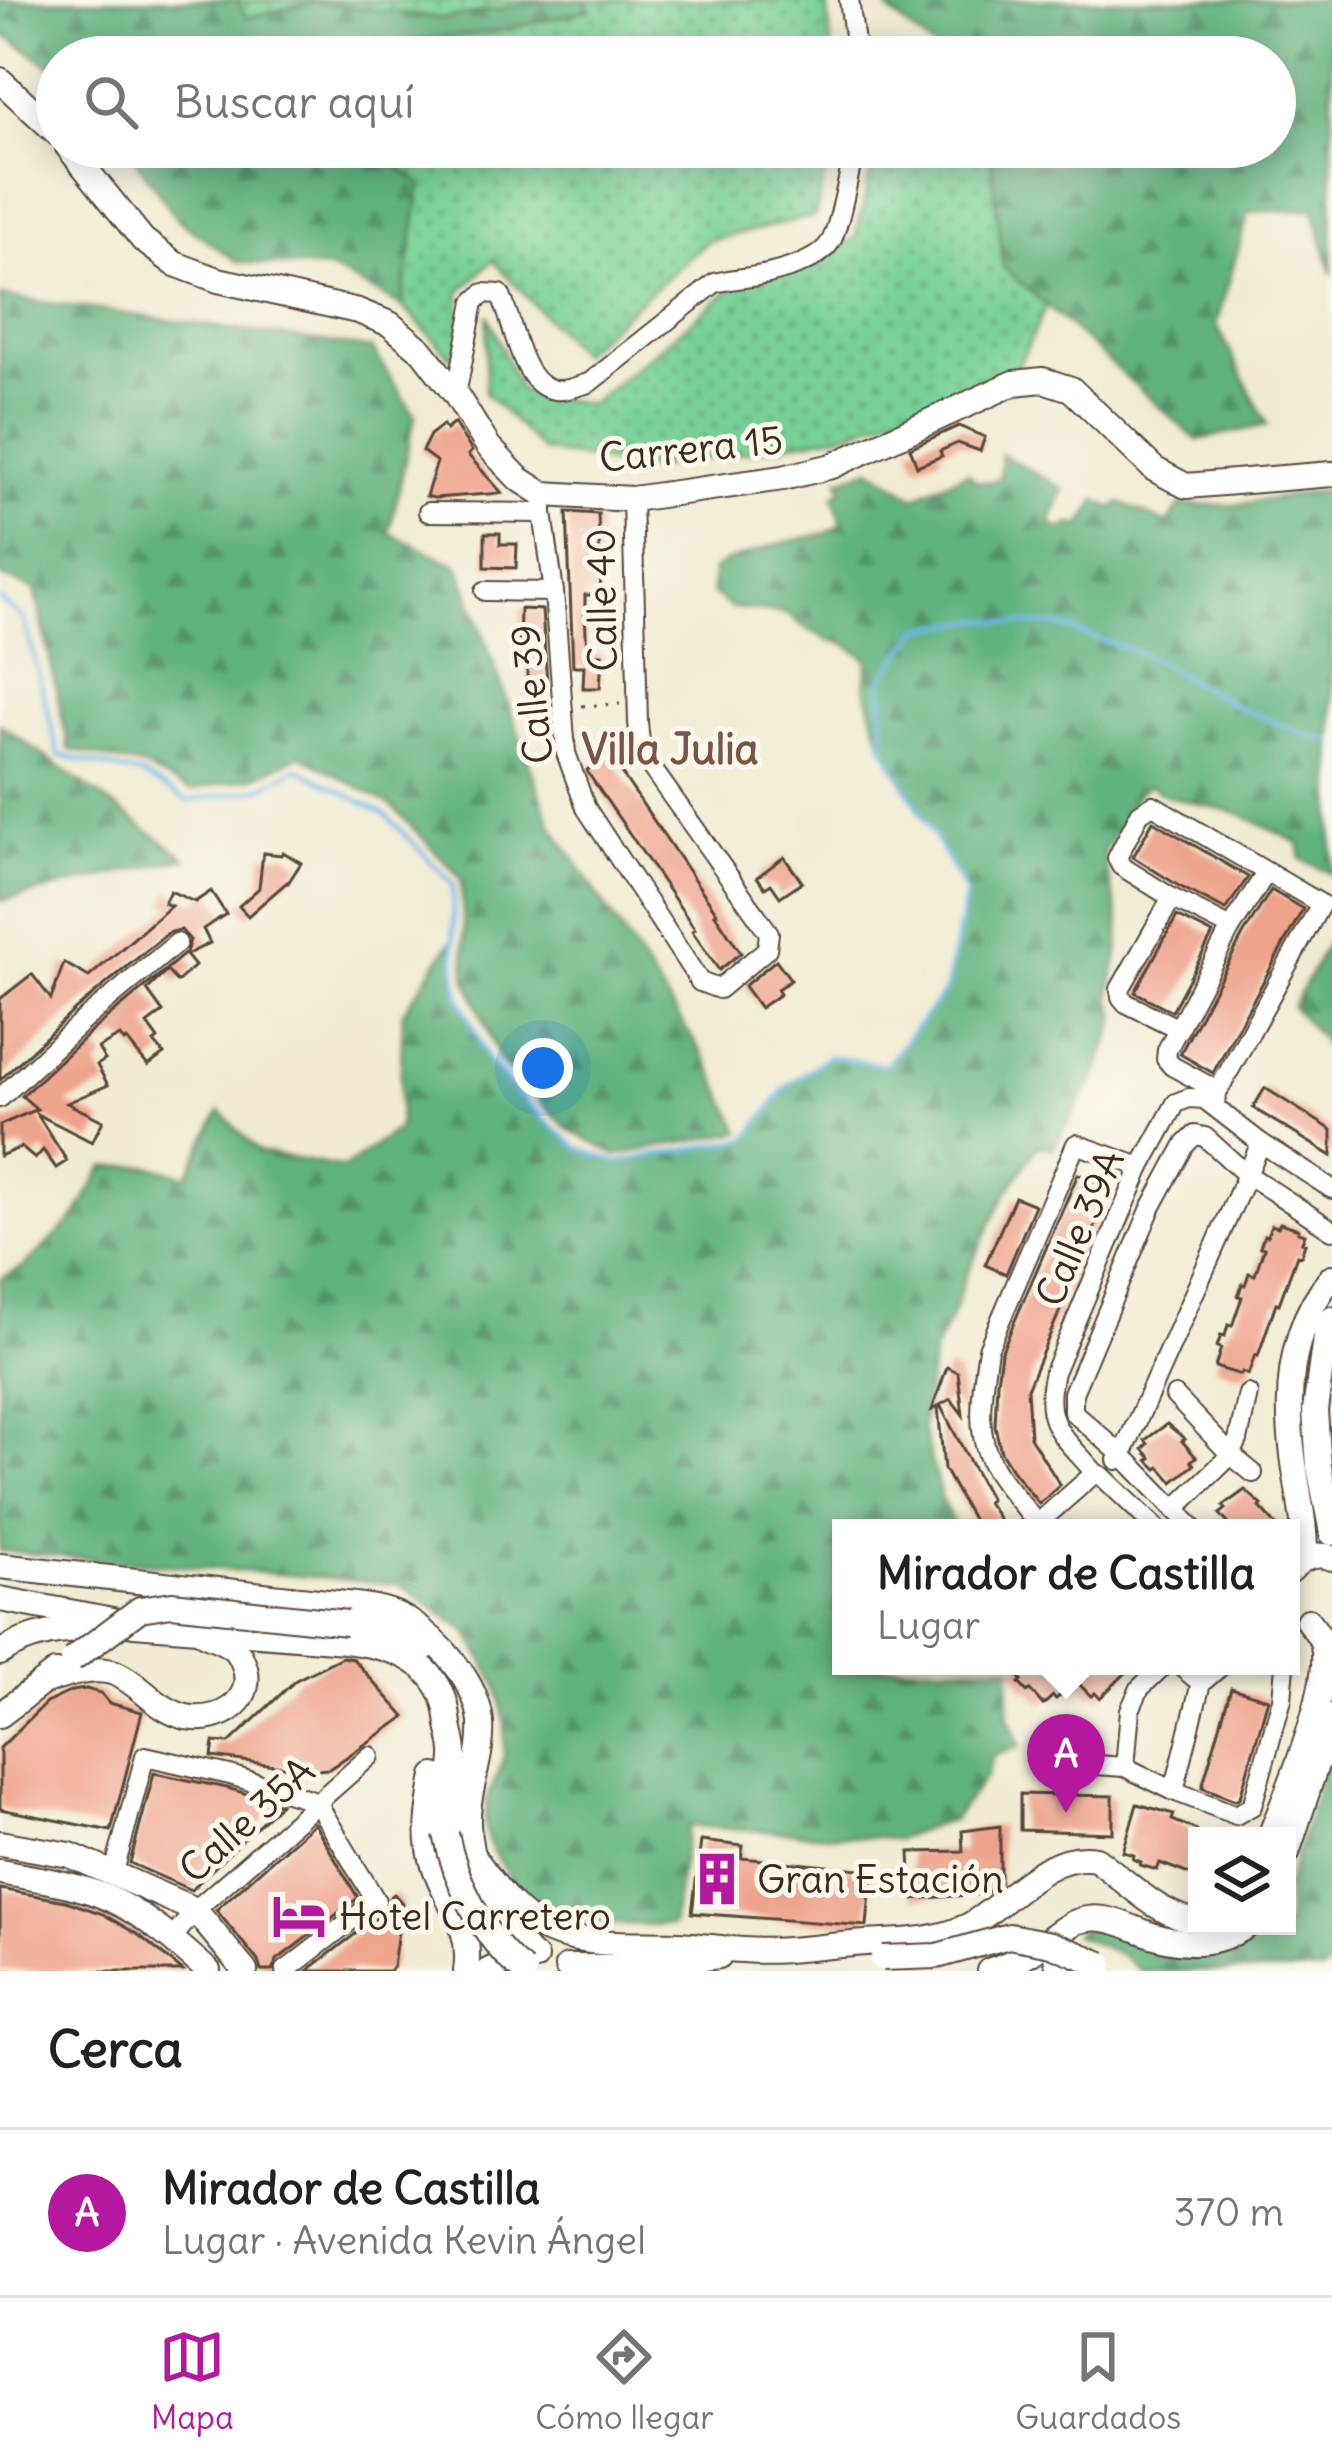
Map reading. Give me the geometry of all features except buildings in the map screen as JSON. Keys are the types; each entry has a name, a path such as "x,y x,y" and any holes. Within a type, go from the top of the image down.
{"main road":[{"path":"0,80 36,113"},
{"path":"85,168 143,240 176,264 218,280 358,310 390,324 422,351 488,446 543,503"},
{"name":"Carrera 15","path":"543,503 632,499 783,478 832,466 1014,383 1043,380 1071,389 1154,470 1186,486 1332,474"},
{"path":"1300,1551 1306,1532 1289,1408 1295,1348 1303,1320 1332,1277"},
{"path":"1332,1319 1326,1330 1315,1411 1318,1466 1332,1533"},
{"path":"1318,1466 1332,1494"},
{"path":"1300,1562 1316,1555 1332,1558"},
{"path":"0,1566 373,1607 406,1620 454,1663 479,1707 481,1742 468,1836 480,1882 530,1964"},
{"path":"0,1599 134,1624 372,1645 402,1654 423,1668 445,1702 454,1743 446,1834 454,1868 502,1951 530,1964"},
{"path":"0,1714 148,1606 172,1604 347,1623 400,1635 454,1663"},
{"path":"1274,1827 1320,1696 1322,1641 1306,1619"},
{"path":"0,1653 48,1632 134,1624"},
{"path":"42,1683 82,1672 115,1673 181,1716 225,1713 245,1690 242,1657 224,1642 192,1629"},
{"path":"1296,1827 1332,1716"},
{"path":"448,1727 431,1798 429,1842 437,1872 463,1922 466,1971"},
{"path":"0,1843 70,1855 195,1910 245,1971"},
{"path":"472,1856 516,1910 541,1927 590,1940 745,1951 916,1942 958,1931 1040,1873 1083,1857 1096,1859 1158,1909 1188,1920"},
{"path":"0,1872 62,1883 108,1898 138,1914 208,1971"},
{"path":"989,1971 1031,1952 1076,1921 1092,1918 1107,1918 1164,1940 1196,1943 1229,1935"},
{"path":"1061,1971 1056,1952 1066,1928"},
{"path":"813,1949 857,1958 938,1955 1009,1936 1051,1944 1108,1968"},
{"path":"488,1971 509,1960 570,1969 634,1967 745,1951"}],"street":[{"path":"849,0 853,36"},
{"path":"456,394 474,302 484,293 500,294 524,363 535,380 548,389 565,390 589,383 715,283 765,275 815,256 831,242 850,168"},
{"name":"Calle 40","path":"632,499 641,753 769,932 767,949 712,988"},
{"path":"428,512 543,503"},
{"name":"Calle 39","path":"543,503 566,753 586,808 700,982 712,988"},
{"path":"485,590 554,592"},
{"path":"1216,1098 1321,904 1153,805 1140,813 1117,858 1121,866 1231,928"},
{"path":"1266,873 1231,928 1166,1059 1216,1098 1261,1143 1332,1189"},
{"path":"1172,898 1120,989 1126,1003 1179,1029"},
{"path":"0,1098 177,943"},
{"name":"Calle 39A","path":"1098,1474 1053,1424 1048,1396 1054,1372 1142,1167 1176,1103 1216,1098"},
{"name":"Calle 39A","path":"1121,1455 1073,1412 1072,1393 1151,1208 1184,1144 1195,1136 1205,1137 1245,1173"},
{"path":"1043,1519 1121,1455 1261,1143"},
{"path":"1033,1519 993,1468 983,1435 980,1408 988,1349 1076,1144 1142,1167"},
{"path":"1245,1173 1332,1230"},
{"path":"1174,1509 1231,1455 1248,1394"},
{"path":"1175,1396 1253,1473"},
{"path":"1121,1455 1184,1519"},
{"path":"1098,1474 1146,1519"},
{"path":"1125,1767 1130,1710 1140,1688 1154,1675"},
{"path":"1192,1675 1202,1683"},
{"path":"1174,1791 1202,1683 1211,1675"},
{"path":"1051,1762 1125,1767 1236,1815 1252,1806 1282,1699 1284,1675"},
{"path":"114,1872 145,1756 316,1801 376,1901 285,1971"},
{"name":"Calle 35A","path":"172,1939 195,1910 370,1756"}],"path":[{"path":"562,707 637,704"}],"green space":[{"path":"0,0 237,0 246,18 316,2 444,19 552,0 584,0 590,10 458,36 36,36 36,56 0,32"},
{"path":"237,0 552,0 444,19 316,2 245,18"},
{"path":"584,0 827,0 830,36 458,36 590,9"},
{"path":"887,0 1332,0 1332,274 1314,209 1249,212 1216,324 1267,425 1197,440 1003,267 992,168 1296,168 1296,36 919,36 889,11"},
{"path":"142,168 400,168 421,184 402,306 330,269 238,262 177,219"},
{"path":"400,168 826,168 815,216 708,241 579,354 493,260 460,292 459,365 402,306 421,184"},
{"path":"872,168 992,168 1003,267 1047,305 1017,368 848,433 649,469 543,451 485,393 488,315 519,390 590,405 750,273 855,239"},
{"path":"0,296 372,349 415,416 389,533 459,566 551,824 708,1062 741,1132 616,1155 568,1129 500,1061 466,977 461,878 392,806 301,755 257,776 190,791 143,767 69,749 35,589 0,576"},
{"path":"1001,454 1064,489 1050,523 1060,530 1071,524 1081,526 1097,500 1113,508 1121,503 1168,524 1180,505 1234,505 1332,489 1332,874 1301,859 1300,844 1238,813 1168,796 1148,785 1138,793 1103,853 1119,921 1119,947 1110,997 1117,1018 1097,1073 1053,1148 1038,1145 1004,1197 933,1354 922,1427 951,1519 832,1519 832,1675 1010,1675 1008,1714 1021,1746 993,1756 986,1776 953,1819 897,1839 688,1826 672,1925 550,1916 512,1882 490,1847 484,1823 504,1756 505,1724 497,1685 468,1632 399,1584 0,1551 0,1279 25,1266 75,1217 104,1167 149,1166 187,1176 220,1111 259,1152 344,1168 399,1128 403,1012 453,939 458,993 490,1065 577,1148 617,1162 747,1139 785,1088 828,1056 886,1065 946,990 966,893 883,746 865,687 868,659 785,613 731,608 712,593 713,570 842,524 834,496 842,490 839,480 871,468 914,497 968,472 975,481 1000,477"},
{"path":"0,724 186,858 0,901"},
{"path":"1332,935 1332,1056 1292,1007"},
{"path":"1332,1738 1332,1965 1323,1971 1141,1971 1120,1954 1075,1935 1096,1928 1217,1951 1251,1935 1296,1935 1296,1856"}],"waterway":[{"path":"0,600 24,619 59,755 141,775 187,801 259,789 297,768 386,815 453,884 458,993 490,1065 577,1148 617,1162 747,1139 785,1088 828,1056 886,1065 946,990 966,893 883,746 882,679 920,629 978,620 1059,626 1146,655 1241,709 1332,740"}],"place":[{"name":"Mirador de Castilla","path":"1066,1813"},
{"name":"Gran Estación","path":"717,1879"},
{"name":"Hotel Carretero","path":"299,1916"}],"district":[{"name":"Villa Julia","path":"670,749"}]}
